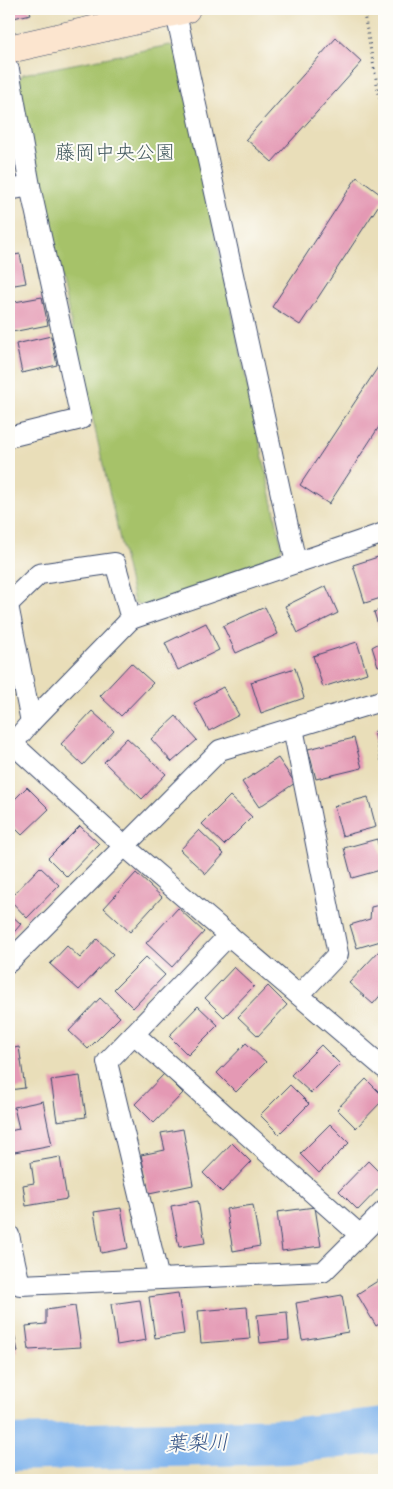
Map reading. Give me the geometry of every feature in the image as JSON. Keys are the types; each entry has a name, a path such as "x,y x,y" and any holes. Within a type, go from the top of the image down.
{"street":[{"path":"9,48 179,9 296,563"},
{"path":"9,70 30,186 82,419 9,437"},
{"path":"9,190 30,186"},
{"path":"384,533 131,619 10,745 123,845 384,1068"},
{"path":"9,603 38,574 115,563 131,619"},
{"path":"9,610 32,722"},
{"path":"9,962 123,845 220,750 384,700"},
{"path":"293,728 338,954 299,995"},
{"path":"159,1279 107,1062 228,935"},
{"path":"134,1034 360,1235"},
{"path":"9,1235 20,1285 322,1272 384,1211"}],"path":[{"path":"363,9 384,121"}],"green space":[{"name":"藤岡中央公園","path":"170,45 176,49 282,547 271,563 147,607 134,602 17,83 23,74"}],"building":[{"path":"9,9 29,9 31,14 9,19"},
{"path":"336,38 362,62 272,162 246,139"},
{"path":"357,177 384,197 300,325 272,307"},
{"path":"20,254 26,283 9,286 9,256"},
{"path":"42,297 48,325 12,332 9,303"},
{"path":"51,336 57,365 22,373 16,344"},
{"path":"384,358 384,419 329,504 300,485"},
{"path":"381,556 384,567 384,597 365,603 353,565"},
{"path":"326,586 338,613 298,633 285,606"},
{"path":"265,607 278,634 236,653 223,626"},
{"path":"384,609 384,664 378,666 372,647 383,641 374,612"},
{"path":"206,623 219,650 178,670 165,643"},
{"path":"357,642 367,673 323,687 313,656"},
{"path":"131,663 153,683 121,716 100,696"},
{"path":"295,668 304,698 261,713 251,682"},
{"path":"223,687 239,715 209,731 194,703"},
{"path":"92,711 114,731 83,765 61,744"},
{"path":"176,716 197,740 172,762 151,739"},
{"path":"384,728 384,760 381,761 374,731"},
{"path":"127,738 166,774 142,799 104,762"},
{"path":"354,738 362,768 316,779 308,749"},
{"path":"278,758 295,783 259,807 242,782"},
{"path":"27,787 49,809 22,835 9,822 9,805"},
{"path":"230,796 252,817 224,845 202,824"},
{"path":"368,797 376,827 342,836 334,806"},
{"path":"80,826 99,844 67,877 48,858"},
{"path":"199,830 224,854 206,874 180,850"},
{"path":"377,839 384,869 352,878 344,848"},
{"path":"40,867 59,885 27,918 9,899"},
{"path":"136,873 162,897 130,932 104,908"},
{"path":"384,904 384,940 357,948 350,925 370,919 371,907"},
{"path":"178,908 204,932 172,967 146,943"},
{"path":"9,913 21,924 9,938"},
{"path":"97,939 113,954 79,990 50,964 67,946 80,958"},
{"path":"379,951 384,956 384,991 373,1004 349,983"},
{"path":"146,957 165,975 133,1008 114,989"},
{"path":"234,967 254,986 224,1017 205,998"},
{"path":"268,986 287,1005 258,1036 238,1017"},
{"path":"100,998 120,1017 88,1049 69,1031"},
{"path":"198,1006 218,1025 188,1055 169,1036"},
{"path":"246,1043 266,1062 236,1092 217,1073"},
{"path":"321,1045 340,1064 311,1093 291,1075"},
{"path":"19,1047 25,1088 9,1090 9,1049"},
{"path":"164,1074 183,1093 154,1123 135,1104"},
{"path":"80,1076 86,1117 57,1121 51,1080"},
{"path":"366,1079 384,1099 356,1128 337,1109"},
{"path":"290,1085 309,1104 279,1134 260,1115"},
{"path":"43,1101 52,1145 9,1153 9,1131 19,1129 14,1107"},
{"path":"330,1124 349,1143 319,1173 300,1154"},
{"path":"183,1129 193,1185 149,1194 141,1155 165,1150 161,1133"},
{"path":"232,1143 251,1162 222,1192 203,1173"},
{"path":"60,1157 67,1199 26,1206 23,1185 34,1183 31,1162"},
{"path":"368,1161 384,1177 384,1183 358,1210 339,1191"},
{"path":"198,1201 205,1243 179,1247 171,1206"},
{"path":"253,1205 260,1246 233,1251 226,1209"},
{"path":"315,1207 321,1246 282,1251 277,1212"},
{"path":"121,1208 128,1248 101,1253 94,1212"},
{"path":"384,1277 384,1321 376,1326 357,1294"},
{"path":"178,1293 184,1334 155,1338 149,1297"},
{"path":"342,1295 348,1332 302,1340 296,1303"},
{"path":"140,1300 146,1340 117,1345 111,1304"},
{"path":"75,1306 81,1347 29,1350 26,1326 46,1324 46,1310"},
{"path":"247,1307 250,1339 201,1343 198,1311"},
{"path":"287,1312 289,1340 260,1343 257,1315"},
{"path":"9,1328 13,1328 18,1352 9,1354"}],"waterway":[{"name":"葉梨川","path":"9,1448 288,1441 384,1430"}]}
